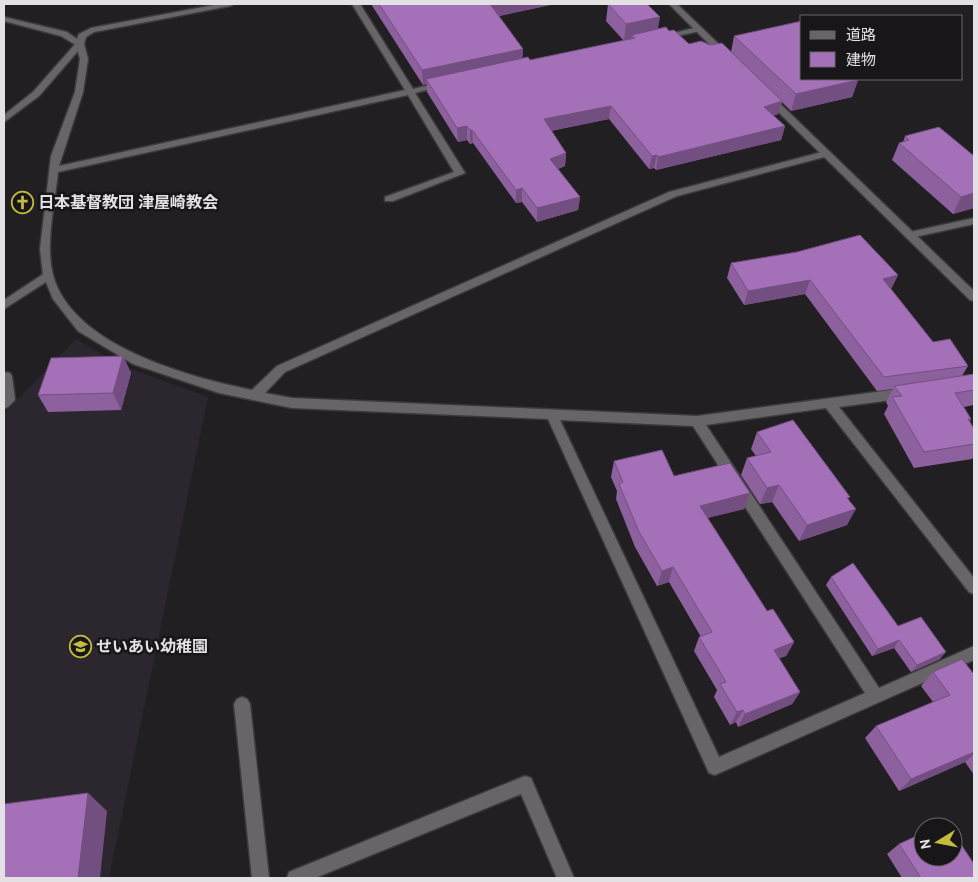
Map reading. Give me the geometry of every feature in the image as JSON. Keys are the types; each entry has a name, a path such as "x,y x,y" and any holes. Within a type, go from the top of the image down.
{"street":[{"path":"4,119 36,94 80,44 82,36 91,30 230,4"},
{"path":"356,4 460,173 389,199"},
{"path":"672,4 734,64"},
{"path":"4,19 64,34 80,44 84,59 79,92 53,170 45,249 48,275 59,299 82,328 137,361 219,388 292,403 697,421 917,392"},
{"path":"650,40 698,29"},
{"path":"53,170 448,84"},
{"path":"762,91 974,297"},
{"path":"255,395 281,369 673,194 825,154"},
{"path":"910,235 974,221"},
{"path":"4,306 48,275"},
{"path":"4,376 6,376 9,400 4,404"},
{"path":"830,404 974,588"},
{"path":"552,415 715,767 974,652"},
{"path":"697,421 876,697"},
{"path":"242,704 261,878"},
{"path":"295,878 525,784 566,878"}],"shaded area":[{"name":"せいあい幼稚園","path":"76,339 120,365 208,397 109,878 4,878 4,414"}],"building":[{"path":"379,4 490,4 523,49 422,70"},
{"path":"608,4 647,4 660,17 626,24"},
{"path":"800,21 800,80 858,80 796,94 734,36"},
{"path":"666,27 669,31 674,30 689,44 701,41 710,45 722,43 782,101 764,107 785,126 658,157 657,155 652,156 611,106 544,119 566,153 550,159 580,197 537,208 522,188 516,190 472,130 467,126 457,128 426,79 528,57 530,60 635,38 632,35"},
{"path":"939,127 974,156 974,193 961,197 899,143 909,140 905,136"},
{"path":"860,235 898,275 883,279 933,342 950,339 968,366 884,377 810,280 748,291 731,263 797,252"},
{"path":"123,356 113,393 38,395 51,358"},
{"path":"974,374 974,390 955,393 971,419 968,419 974,429 974,444 924,452 892,397 902,396 894,386"},
{"path":"793,420 850,497 847,498 856,509 807,525 779,485 767,488 747,458 771,452 757,432"},
{"path":"662,450 674,476 730,463 750,493 700,506 767,611 773,609 794,642 774,650 800,692 745,714 743,710 737,712 720,684 726,682 699,637 712,632 673,567 662,571 639,532 619,484 623,482 614,461"},
{"path":"853,563 898,626 921,617 946,652 917,665 899,640 878,649 831,577"},
{"path":"962,659 974,673 974,752 911,779 876,726 950,695 933,672"},
{"path":"88,793 78,878 4,878 4,804"},
{"path":"913,838 913,866 899,844"},
{"path":"963,847 974,864 974,878 921,878 914,867 963,867"}],"place":[{"name":"日本基督教団 津屋崎教会","path":"22,202"},
{"name":"せいあい幼稚園","path":"80,646"}]}
